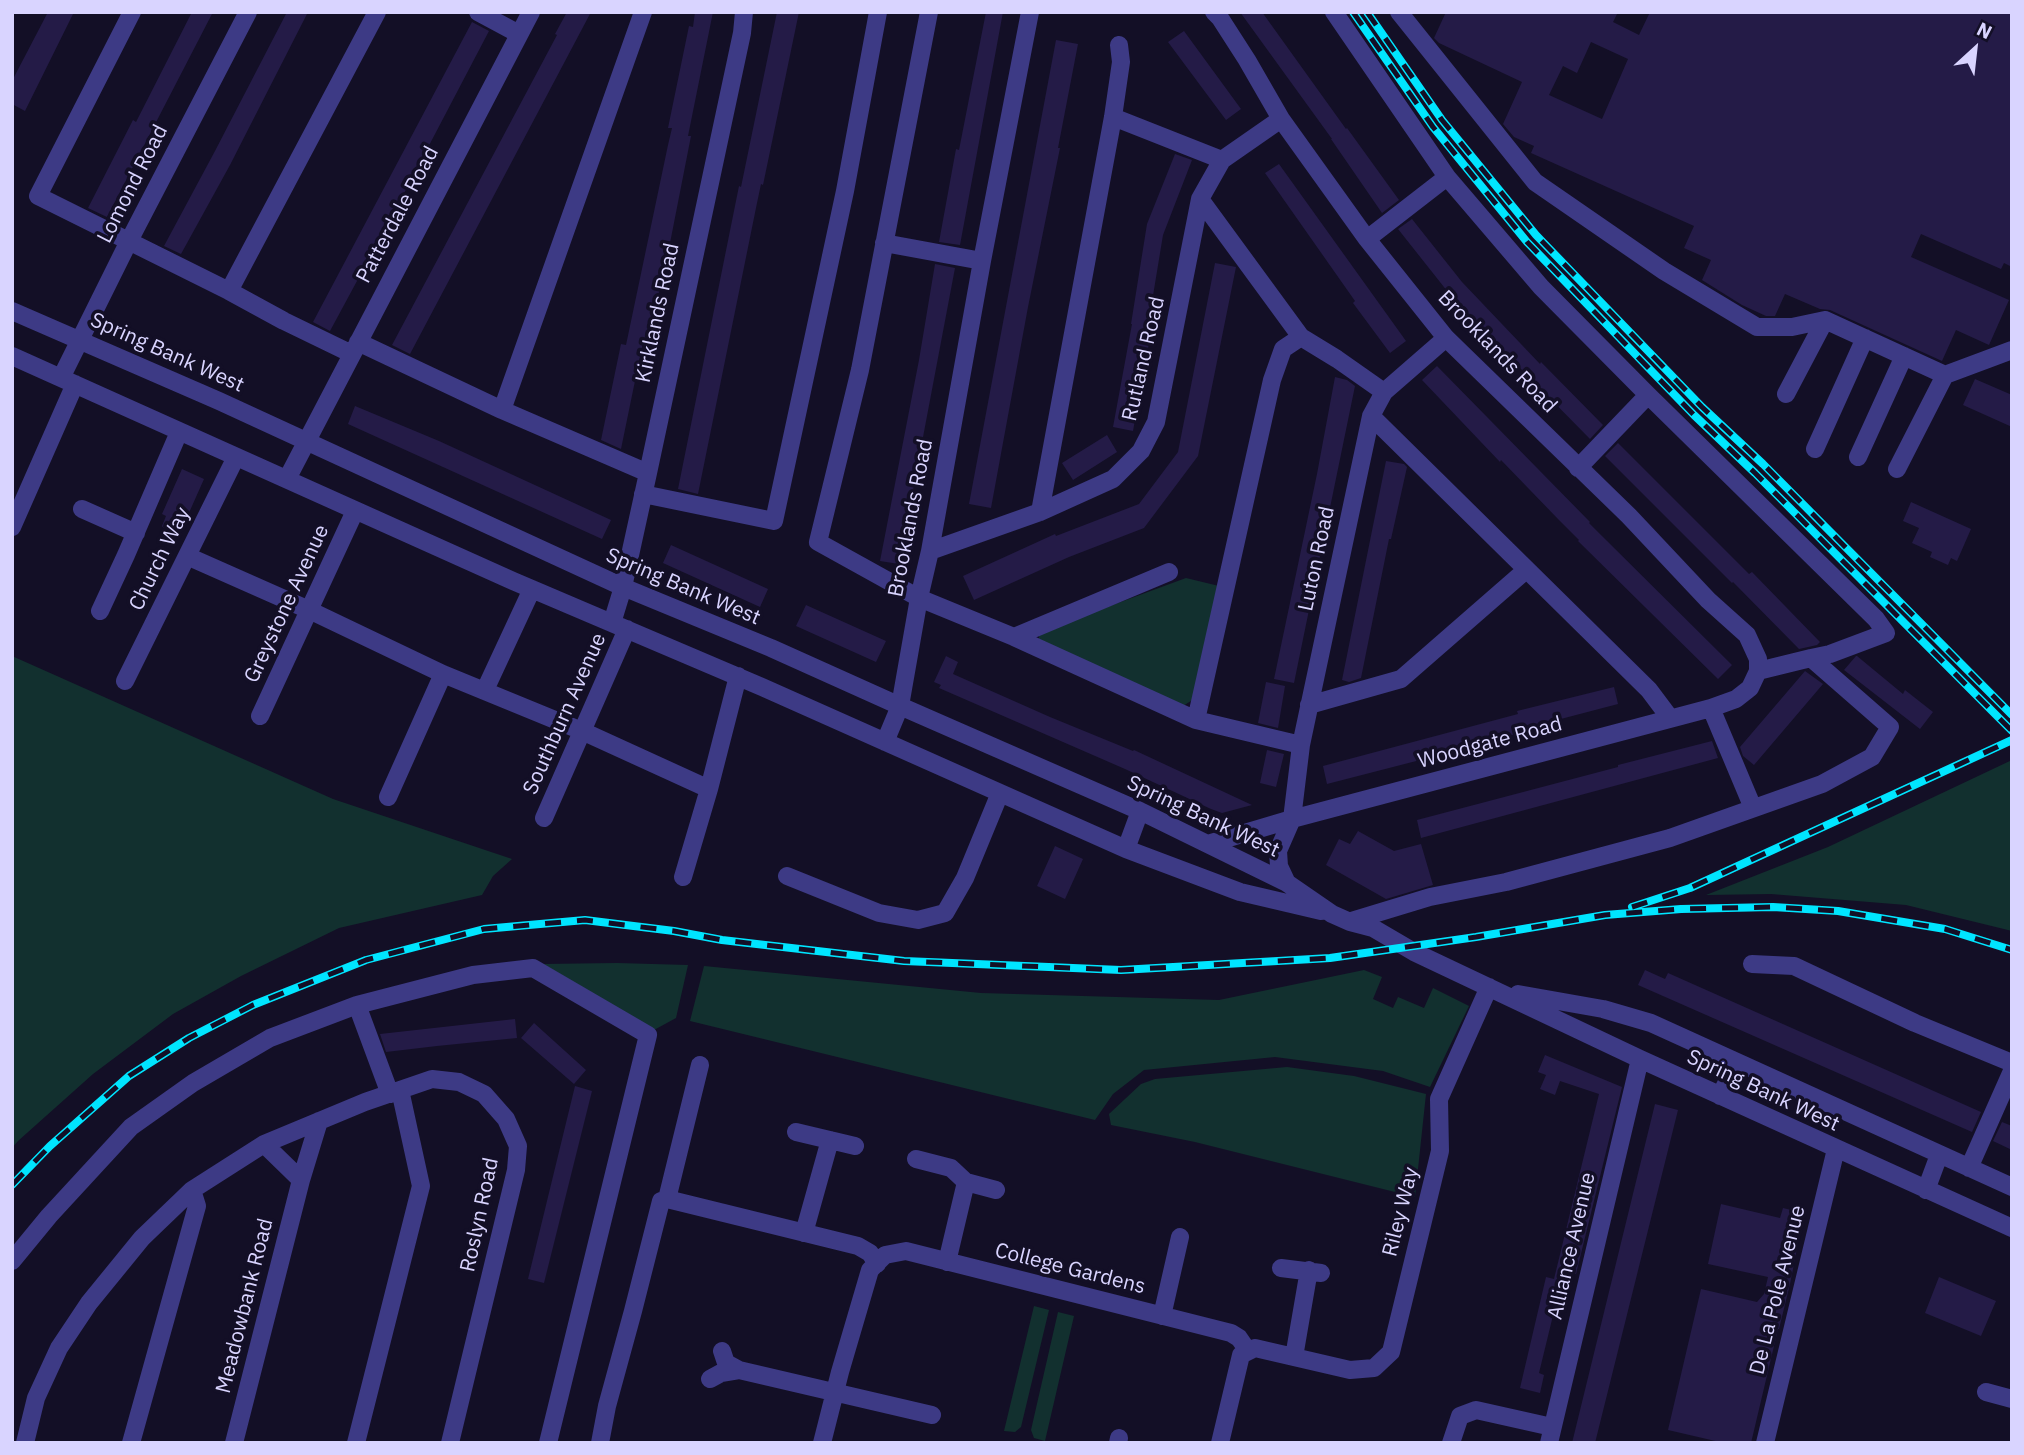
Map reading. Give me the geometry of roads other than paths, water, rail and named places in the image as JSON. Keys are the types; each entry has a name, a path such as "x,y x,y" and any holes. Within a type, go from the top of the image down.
{"street":[{"path":"132,12 38,196 284,321 355,348 648,472"},
{"name":"Lomond Road","path":"12,527 18,498 68,381 79,340 248,12"},
{"path":"229,291 377,12"},
{"path":"478,12 519,34"},
{"name":"Patterdale Road","path":"287,480 531,12"},
{"path":"502,410 643,12"},
{"name":"Kirklands Road","path":"619,626 623,587 742,33 744,12"},
{"path":"643,494 774,522 845,191 878,12"},
{"path":"929,12 860,370 818,542 919,598 1014,637 1196,720 1301,745"},
{"name":"Brooklands Road","path":"885,741 900,706 1030,12"},
{"name":"Brooklands Road","path":"1214,12 1247,60 1281,119 1367,239 1446,338 1747,635 1758,665"},
{"path":"1334,12 1447,177 1541,287 1886,633 1829,654 1758,665"},
{"path":"1399,12 1535,182 1664,271 1757,327 1792,327 1825,320 1945,375"},
{"path":"1040,512 1113,117 1121,62 1118,46"},
{"path":"1113,117 1222,160"},
{"name":"Rutland Road","path":"930,551 1040,512 1113,479 1141,451 1156,422 1200,200 1222,160 1281,119"},
{"path":"1367,239 1447,177"},
{"path":"1200,200 1301,337 1384,393"},
{"path":"884,243 982,261"},
{"name":"Spring Bank West","path":"12,311 308,441 623,587 771,648 1140,811 1287,883 1332,914"},
{"path":"1786,394 1825,320"},
{"path":"1196,720 1272,380 1283,349 1301,337"},
{"name":"Luton Road","path":"1287,883 1279,866 1278,851 1292,819 1301,745 1371,416 1384,393 1446,338"},
{"path":"1815,449 1865,338"},
{"path":"1897,469 1945,375 2012,350"},
{"name":"Spring Bank West","path":"12,356 355,511 738,676 1126,849 1240,892 1332,914 1373,928 1414,952 1640,1059 2012,1228"},
{"path":"1858,457 1904,356"},
{"path":"1578,468 1648,395"},
{"path":"1371,416 1649,690 1670,718"},
{"path":"100,611 179,432"},
{"name":"Church Way","path":"125,681 236,457"},
{"path":"82,509 136,533"},
{"name":"Greystone Avenue","path":"260,716 355,511"},
{"path":"187,556 443,674 582,731 709,789"},
{"path":"1309,705 1401,679 1526,570"},
{"path":"1014,637 1168,572"},
{"path":"485,690 532,589"},
{"name":"Southburn Avenue","path":"544,818 582,731 619,626"},
{"path":"1350,922 1430,897 1506,882 1657,842 1822,783 1872,757 1889,727 1811,658"},
{"name":"Woodgate Road","path":"1209,844 1292,819 1711,708 1736,699 1750,688 1758,665"},
{"path":"388,797 443,674"},
{"path":"683,877 738,676"},
{"path":"1711,708 1754,808"},
{"path":"788,876 879,913 918,920 945,913 965,878 1000,793"},
{"path":"1126,849 1140,811"},
{"path":"1752,964 1794,966 1915,1023 2012,1063"},
{"path":"12,1261 48,1216 131,1127 193,1083 270,1038 357,1005 473,975 533,968 648,1035 548,1443"},
{"name":"Spring Bank West","path":"1493,989 1603,1009 1651,1023 2012,1187"},
{"name":"Riley Way","path":"1248,1351 1255,1348 1350,1370 1374,1368 1391,1352 1440,1151 1439,1099 1493,989"},
{"path":"356,1443 421,1186 395,1092 357,1005"},
{"name":"Alliance Avenue","path":"1551,1435 1640,1059"},
{"path":"1720,1096 1737,1062"},
{"path":"667,1199 700,1065"},
{"path":"1969,1168 2012,1070"},
{"name":"Roslyn Road","path":"25,1443 36,1398 59,1348 89,1303 142,1238 192,1190 264,1144 432,1079 459,1082 484,1094 506,1119 518,1146 516,1170 450,1443"},
{"name":"Meadowbank Road","path":"234,1443 301,1180 319,1121"},
{"path":"796,1132 855,1146"},
{"path":"804,1233 830,1140"},
{"path":"264,1144 301,1180"},
{"name":"De La Pole Avenue","path":"1765,1443 1836,1149"},
{"path":"1926,1190 1939,1154"},
{"path":"916,1159 951,1168 966,1182 996,1190"},
{"path":"947,1262 966,1182"},
{"path":"131,1443 197,1206 192,1190"},
{"path":"600,1443 607,1406 661,1200 667,1199 858,1246 870,1253 877,1264 870,1270 822,1443"},
{"path":"1162,1316 1180,1237"},
{"name":"College Gardens","path":"877,1264 885,1255 906,1251 1231,1332 1248,1351"},
{"path":"1282,1268 1315,1272 1294,1357"},
{"path":"722,1351 726,1363 739,1370 932,1415"},
{"path":"1220,1443 1241,1354 1248,1351"},
{"path":"710,1379 721,1373 739,1370"},
{"path":"1986,1392 2012,1399"},
{"path":"1451,1443 1460,1416 1476,1410 1551,1435"}],"railway":[{"path":"1353,12 1433,127 1527,242 1694,415 2012,731"},
{"path":"1367,12 1442,120 1536,235 1702,407 1763,464 2012,715"},
{"path":"1632,907 1690,888 2012,740"},
{"path":"12,1185 50,1146 129,1076 189,1038 253,1005 366,960 484,929 585,920 722,940 904,961 1121,970 1330,958 1605,915 1681,909 1773,907 1838,911 1945,929 2012,950"}]}
